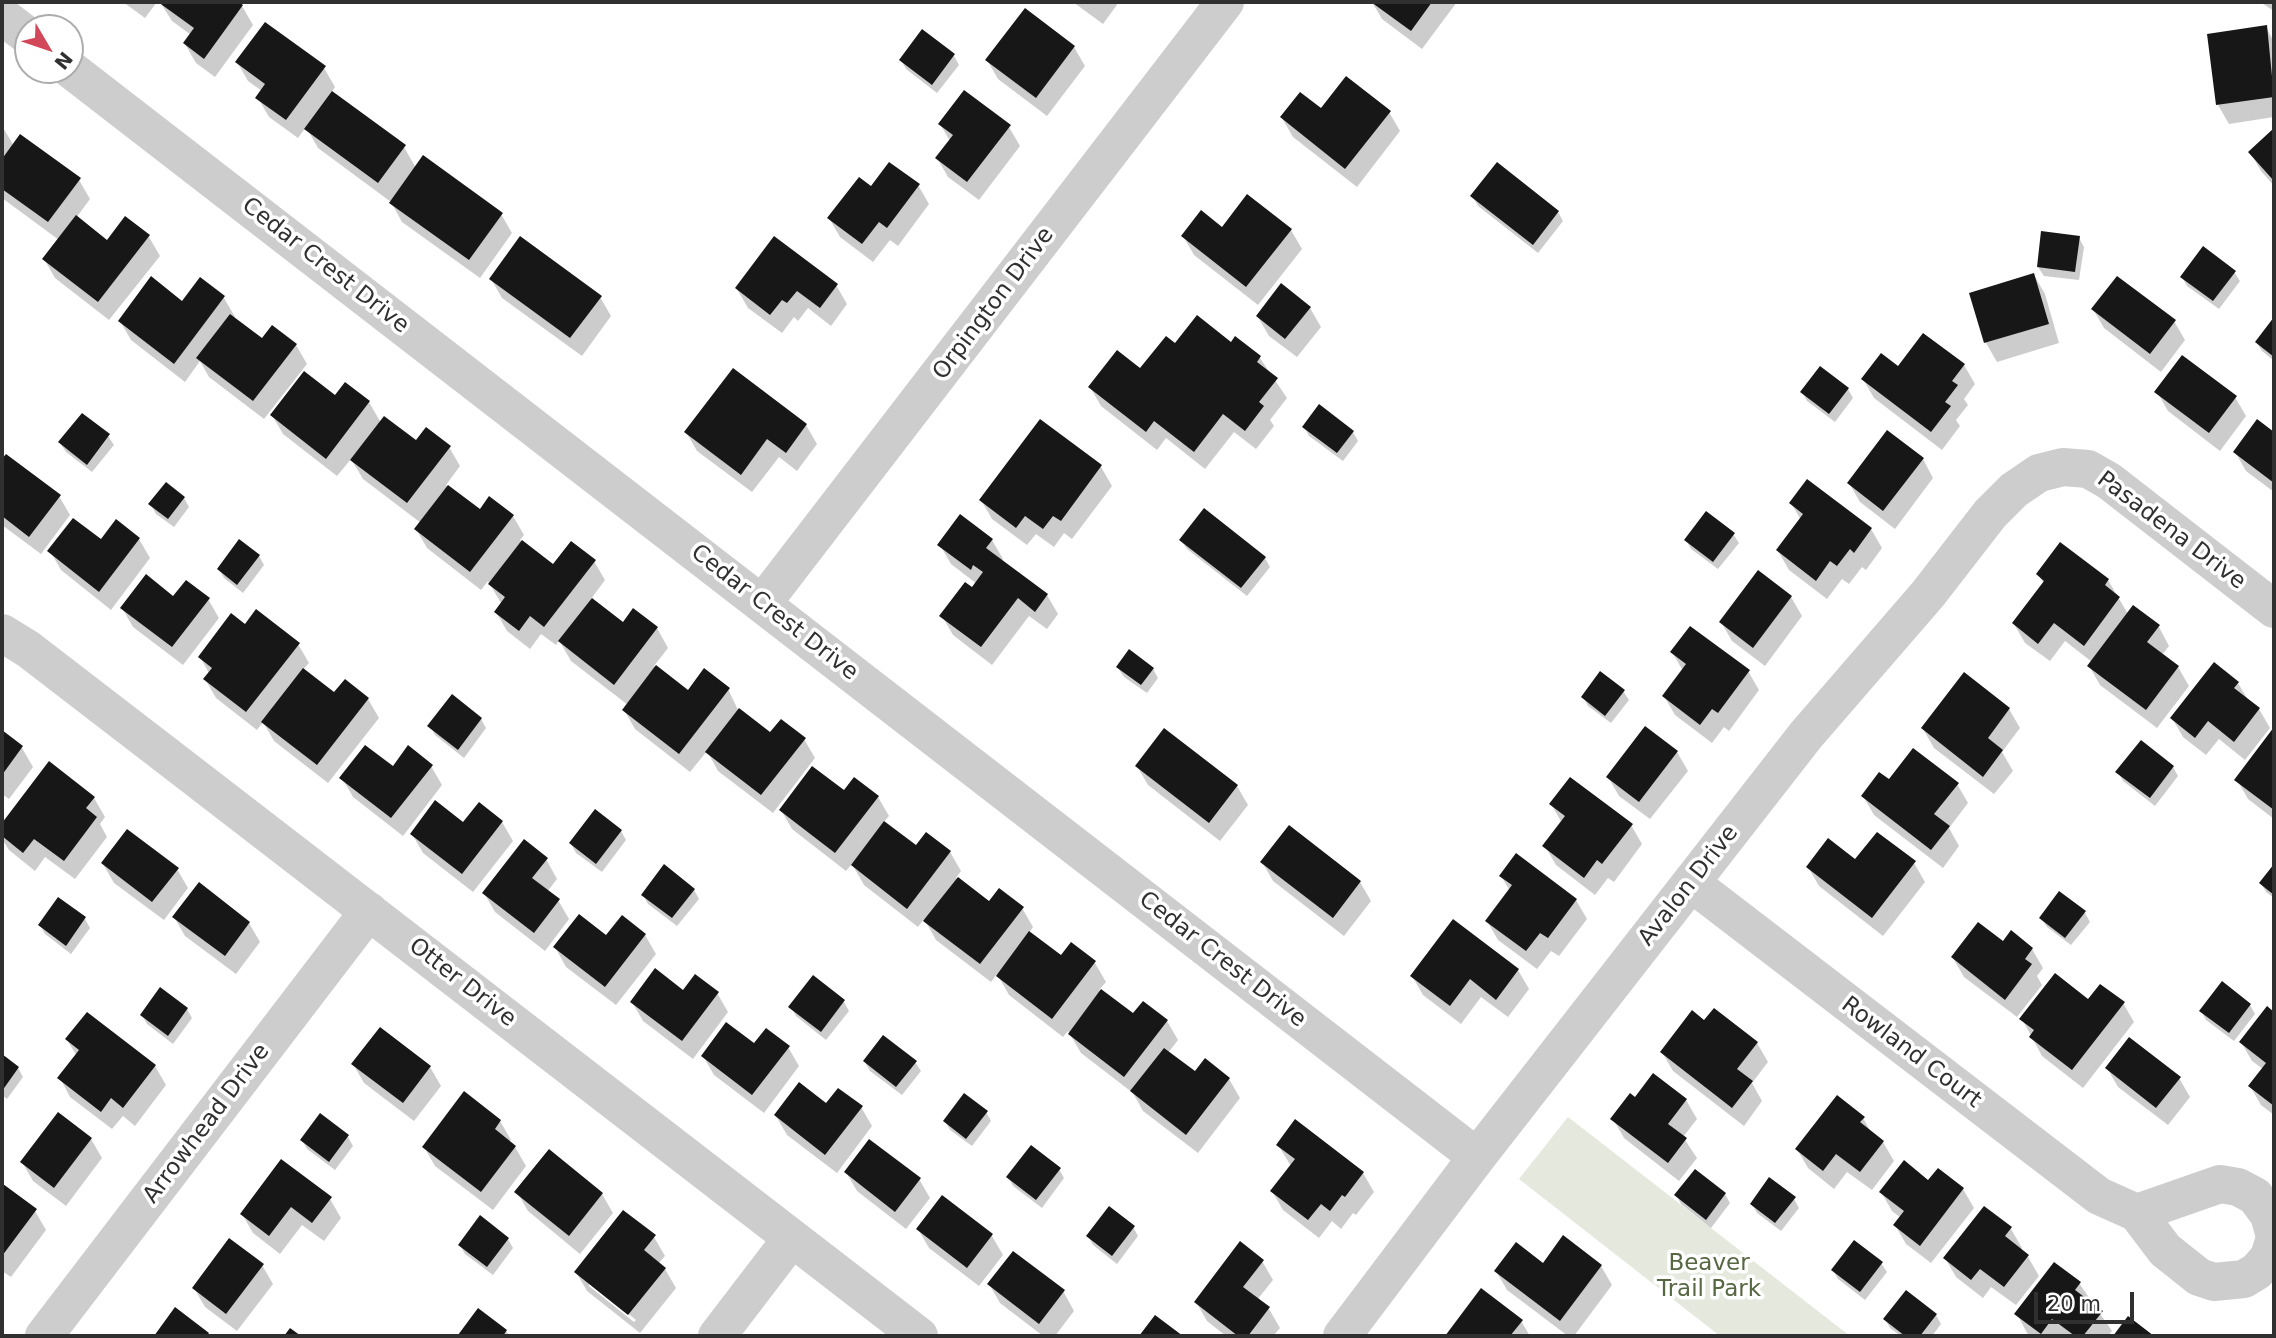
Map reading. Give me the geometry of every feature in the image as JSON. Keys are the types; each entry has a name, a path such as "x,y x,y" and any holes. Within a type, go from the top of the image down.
{"street":[{"name":"Orpington Drive","path":"762,604 1225,2"},
{"name":"Cedar Crest Drive","path":"84,80 1478,1157"},
{"name":"Pasadena Drive","path":"2063,467 2088,470 2109,481 2274,609"},
{"name":"Avalon Drive","path":"1342,1336 1806,735 1928,594 1990,514 2014,490 2039,473 2063,467"},
{"name":"Otter Drive","path":"2,633 39,657 919,1336"},
{"name":"Rowland Court","path":"1691,883 2099,1196 2137,1213 2165,1250 2199,1277 2214,1282 2244,1279 2257,1271 2269,1257 2274,1241"},
{"name":"Arrowhead Drive","path":"44,1336 369,911"},
{"path":"2137,1213 2220,1184 2238,1187 2255,1196 2269,1215 2274,1233"},
{"path":"717,1336 792,1238"}],"green space":[{"name":"Beaver Trail Park","path":"1568,1117 1850,1336 1720,1336 1519,1179"}],"building":[{"path":"158,2 239,2 243,5 204,59 183,43 194,28"},
{"path":"1371,2 1432,2 1411,31"},
{"path":"1025,8 1075,46 1036,98 985,60"},
{"path":"265,22 326,66 286,120 255,98 265,84 235,62"},
{"path":"2267,25 2274,97 2216,105 2207,34"},
{"path":"922,29 955,54 932,85 899,60"},
{"path":"1346,76 1391,111 1345,169 1280,117 1300,92 1321,108"},
{"path":"964,90 1011,125 967,182 935,158 953,135 938,124"},
{"path":"332,91 406,145 378,183 304,129"},
{"path":"2274,128 2274,181 2248,152"},
{"path":"20,134 81,178 48,222 2,189 2,159"},
{"path":"423,155 503,213 469,260 389,203"},
{"path":"889,162 920,184 887,228 879,222 862,244 827,218 859,177 871,186"},
{"path":"1497,162 1559,211 1533,245 1470,196"},
{"path":"1247,194 1292,229 1246,287 1181,236 1201,210 1222,227"},
{"path":"76,215 107,240 125,216 150,235 98,302 42,259"},
{"path":"2041,231 2080,236 2075,272 2037,267"},
{"path":"520,236 602,296 570,338 489,279"},
{"path":"774,236 838,284 820,308 797,291 787,303 782,300 770,315 735,288"},
{"path":"2203,246 2236,271 2213,301 2180,277"},
{"path":"2034,273 2049,324 1984,343 1969,293"},
{"path":"151,276 182,301 200,277 225,296 174,364 118,321"},
{"path":"2117,276 2176,320 2150,354 2091,309"},
{"path":"1281,283 1311,307 1285,339 1256,316"},
{"path":"230,314 262,338 272,325 297,344 253,401 196,358"},
{"path":"1197,315 1231,342 1235,336 1261,356 1257,362 1278,378 1259,402 1264,406 1245,431 1223,414 1194,452 1154,421 1146,432 1088,387 1117,350 1140,368 1166,336 1175,343"},
{"path":"2274,317 2274,357 2255,342"},
{"path":"1923,333 1965,364 1952,381 1958,385 1945,402 1951,406 1931,432 1861,379 1881,353 1898,366"},
{"path":"2182,355 2237,396 2209,433 2154,392"},
{"path":"1820,366 1849,388 1829,414 1800,392"},
{"path":"733,368 807,424 786,453 767,439 741,475 684,432"},
{"path":"304,371 335,395 345,382 370,401 326,459 270,415"},
{"path":"1319,404 1354,431 1337,453 1302,427"},
{"path":"82,413 110,434 87,465 58,442"},
{"path":"384,416 416,440 426,427 451,446 407,503 350,460"},
{"path":"1040,419 1102,465 1061,521 1053,516 1043,529 1025,516 1016,528 979,500"},
{"path":"2257,419 2274,432 2274,483 2233,452"},
{"path":"1887,430 1924,458 1883,511 1847,483"},
{"path":"6,454 61,495 29,537 2,516 2,459"},
{"path":"1807,479 1872,528 1854,553 1850,549 1837,566 1830,561 1816,581 1776,550 1803,514 1789,503"},
{"path":"166,482 185,497 168,519 148,504"},
{"path":"448,485 480,509 489,496 514,515 470,572 414,529"},
{"path":"1204,508 1266,557 1241,588 1179,540"},
{"path":"1706,511 1735,533 1713,562 1684,540"},
{"path":"960,514 993,539 986,548 1048,594 1035,612 1018,598 981,647 939,616 965,582 972,587 983,572 973,565 971,570 937,545"},
{"path":"73,518 101,539 116,519 140,538 99,592 47,551"},
{"path":"239,539 260,555 237,585 217,569"},
{"path":"522,540 553,564 571,541 596,560 544,627 530,616 519,631 494,612 505,597 488,584"},
{"path":"2060,542 2109,579 2105,585 2120,597 2084,646 2054,623 2038,644 2012,623 2044,581 2036,574"},
{"path":"1758,570 1792,596 1753,648 1719,622"},
{"path":"146,574 173,596 186,580 210,598 172,647 120,608"},
{"path":"592,598 623,622 633,608 658,627 614,685 558,641"},
{"path":"2133,605 2160,625 2147,642 2179,666 2146,710 2087,666"},
{"path":"256,609 300,643 246,712 203,679 212,668 198,657 231,613 245,624"},
{"path":"1690,626 1750,670 1718,713 1712,709 1700,725 1662,696 1686,664 1670,652"},
{"path":"1129,649 1154,668 1141,685 1116,667"},
{"path":"2214,662 2239,682 2234,688 2260,708 2234,742 2208,721 2195,738 2170,718"},
{"path":"656,665 688,690 704,668 730,688 679,754 622,710"},
{"path":"303,668 334,692 345,679 369,698 317,765 261,722"},
{"path":"1600,671 1625,690 1605,716 1581,697"},
{"path":"1964,672 2010,708 1988,738 2003,750 1983,777 1921,728"},
{"path":"452,694 482,718 458,750 427,726"},
{"path":"739,708 770,732 781,719 806,738 761,795 705,752"},
{"path":"1645,726 1678,751 1639,802 1606,777"},
{"path":"2274,727 2274,810 2234,780"},
{"path":"1164,728 1238,785 1209,823 1135,766"},
{"path":"2,730 23,746 2,775"},
{"path":"2141,740 2174,766 2150,798 2115,772"},
{"path":"365,745 393,766 408,745 433,765 391,818 339,778"},
{"path":"1913,748 1959,783 1934,814 1950,826 1931,850 1861,796 1879,772 1889,779"},
{"path":"49,761 95,797 86,808 97,817 64,861 34,839 23,853 2,836 2,823"},
{"path":"812,766 844,790 854,777 879,796 835,853 779,810"},
{"path":"1570,777 1633,824 1602,864 1597,860 1584,878 1542,846 1565,816 1549,804"},
{"path":"435,800 463,822 479,802 503,821 462,874 410,834"},
{"path":"595,809 622,830 596,864 569,843"},
{"path":"884,821 916,845 926,832 951,851 907,909 851,865"},
{"path":"1289,825 1361,881 1333,918 1260,862"},
{"path":"127,829 179,868 152,902 101,863"},
{"path":"1877,832 1916,861 1872,918 1806,867 1828,838 1855,859"},
{"path":"524,839 548,858 532,878 560,899 534,933 482,893"},
{"path":"1516,853 1577,899 1548,938 1540,933 1526,951 1485,921 1512,885 1499,876"},
{"path":"664,864 695,889 672,918 641,895"},
{"path":"2274,864 2274,895 2259,883"},
{"path":"958,877 989,901 999,888 1024,907 980,964 923,921"},
{"path":"199,882 250,922 225,956 172,917"},
{"path":"2059,891 2086,911 2065,938 2039,918"},
{"path":"58,897 86,917 66,946 38,925"},
{"path":"579,914 606,935 622,915 646,934 605,987 553,947"},
{"path":"1453,919 1519,969 1496,1000 1470,979 1450,1006 1410,976"},
{"path":"1978,922 2003,941 2011,930 2033,948 2025,959 2032,964 2005,1000 1951,957"},
{"path":"1029,931 1061,955 1071,942 1096,961 1052,1019 996,976"},
{"path":"655,968 683,990 695,974 719,992 682,1041 630,1002"},
{"path":"2055,973 2088,999 2100,984 2125,1002 2072,1070 2029,1037 2034,1030 2019,1019"},
{"path":"813,975 845,1000 821,1032 788,1007"},
{"path":"2222,981 2251,1004 2229,1033 2199,1011"},
{"path":"160,987 188,1008 168,1036 140,1015"},
{"path":"1101,989 1133,1013 1143,1001 1168,1020 1124,1077 1068,1034"},
{"path":"2267,1006 2274,1012 2274,1106 2248,1086 2266,1063 2239,1042"},
{"path":"1714,1008 1758,1042 1737,1069 1753,1081 1732,1108 1660,1052 1692,1010 1704,1020"},
{"path":"87,1012 156,1065 123,1108 111,1098 101,1112 57,1078 79,1050 65,1039"},
{"path":"726,1022 754,1043 766,1028 790,1046 752,1095 701,1056"},
{"path":"380,1027 431,1066 403,1103 351,1064"},
{"path":"883,1035 917,1061 896,1087 863,1061"},
{"path":"2129,1037 2181,1077 2156,1108 2105,1068"},
{"path":"1164,1048 1195,1071 1205,1058 1230,1078 1186,1135 1130,1091"},
{"path":"2,1054 19,1067 2,1091"},
{"path":"1653,1073 1687,1099 1668,1124 1687,1138 1668,1163 1610,1119 1630,1093 1635,1097"},
{"path":"799,1082 826,1103 838,1088 863,1106 825,1155 774,1115"},
{"path":"464,1091 501,1120 495,1129 516,1146 481,1192 422,1147"},
{"path":"964,1093 988,1111 966,1139 943,1121"},
{"path":"1837,1095 1865,1117 1860,1122 1884,1141 1860,1172 1836,1154 1823,1171 1795,1149"},
{"path":"58,1112 92,1138 54,1188 20,1162"},
{"path":"320,1113 349,1135 329,1162 300,1140"},
{"path":"1295,1119 1364,1172 1345,1197 1342,1195 1330,1211 1321,1204 1308,1220 1270,1191 1295,1159 1276,1145"},
{"path":"869,1139 921,1178 895,1212 844,1172"},
{"path":"1031,1145 1061,1168 1036,1200 1006,1177"},
{"path":"549,1149 603,1193 569,1236 514,1192"},
{"path":"281,1159 332,1197 312,1223 291,1207 269,1236 240,1214"},
{"path":"1904,1160 1928,1180 1938,1168 1964,1188 1920,1246 1893,1225 1904,1211 1879,1192"},
{"path":"1695,1169 1726,1193 1706,1220 1674,1195"},
{"path":"1769,1177 1796,1197 1775,1223 1750,1204"},
{"path":"3,1184 37,1209 2,1256 2,1186"},
{"path":"942,1195 993,1234 967,1268 916,1229"},
{"path":"1109,1206 1135,1226 1112,1256 1086,1236"},
{"path":"1984,1206 2012,1227 2005,1236 2029,1255 2004,1287 1980,1269 1971,1280 1943,1258"},
{"path":"623,1210 656,1235 644,1250 666,1268 628,1315 574,1272"},
{"path":"480,1215 509,1238 487,1267 458,1245"},
{"path":"1563,1235 1602,1265 1560,1321 1494,1271 1516,1242 1543,1263"},
{"path":"229,1238 264,1264 226,1314 192,1288"},
{"path":"1854,1240 1883,1262 1860,1292 1831,1270"},
{"path":"1240,1241 1264,1260 1243,1287 1270,1307 1248,1336 1238,1336 1194,1302"},
{"path":"1013,1251 1065,1290 1039,1324 987,1284"},
{"path":"2054,1262 2081,1282 2075,1290 2103,1311 2083,1336 2075,1336 2052,1319 2041,1334 2014,1314"},
{"path":"1481,1288 1523,1320 1510,1336 1445,1336"},
{"path":"1906,1290 1937,1314 1920,1336 1905,1336 1883,1319"},
{"path":"175,1307 209,1333 207,1336 154,1336"},
{"path":"478,1308 507,1330 503,1336 458,1335"},
{"path":"1155,1315 1183,1336 1139,1336"},
{"path":"2128,1316 2154,1336 2113,1336"},
{"path":"290,1328 301,1336 284,1336"}]}
